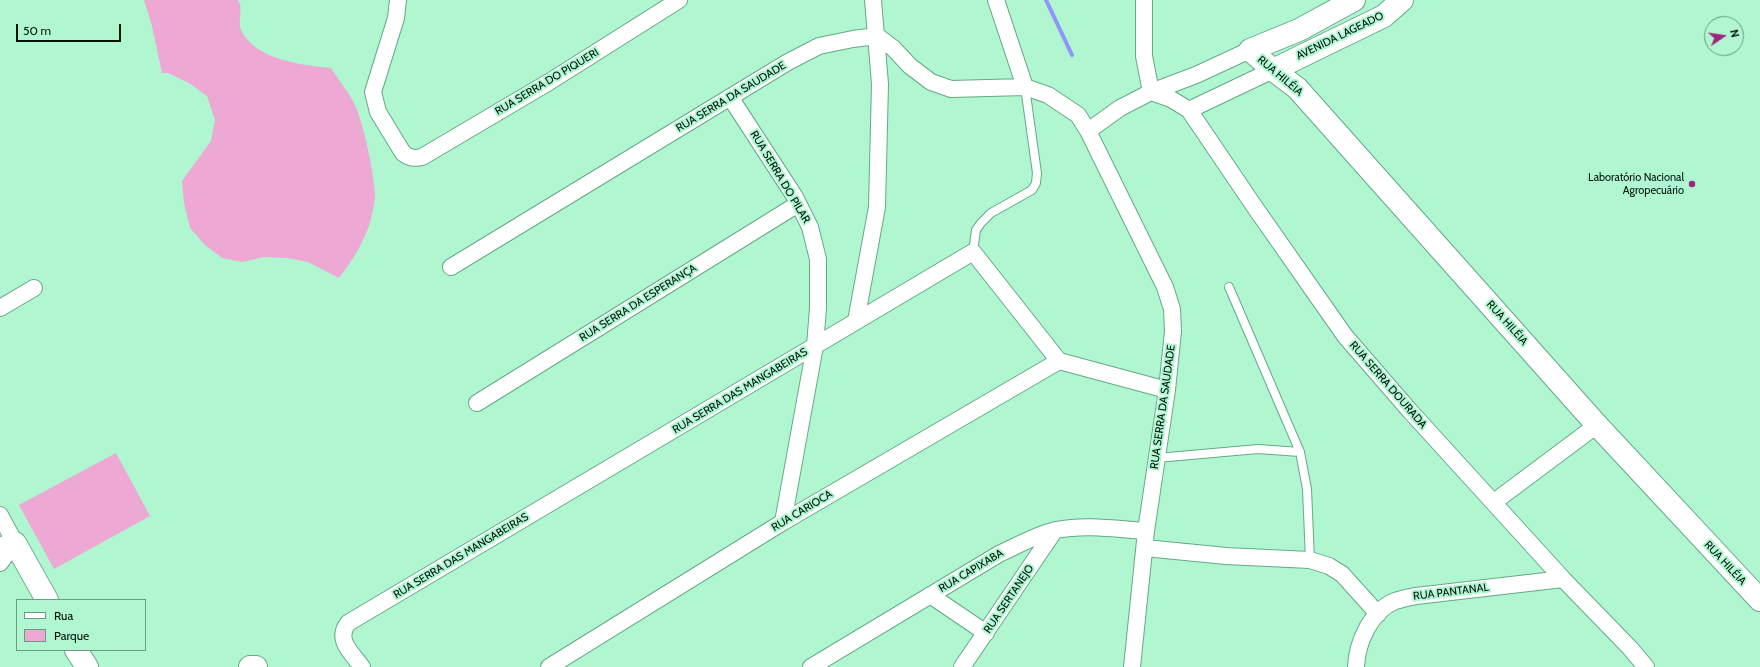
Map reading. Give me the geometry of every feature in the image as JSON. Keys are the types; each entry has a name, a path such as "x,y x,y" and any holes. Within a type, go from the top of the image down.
{"main road":[{"path":"1250,50 1299,30 1354,0"},
{"name":"AVENIDA LAGEADO","path":"1273,70 1384,16 1402,0"},
{"name":"RUA HILÉIA","path":"1250,50 1297,88 1597,425 1760,600"},
{"path":"7,546 46,599"},
{"path":"77,651 87,667"},
{"path":"250,667 256,667"}],"street":[{"name":"RUA SERRA DO PIQUERI","path":"398,0 396,18 373,92 378,112 403,153 412,158 422,157 436,150 549,82 679,0"},
{"path":"856,321 877,207 880,84 873,0"},
{"path":"996,0 1025,88"},
{"path":"1144,0 1144,56 1151,92"},
{"path":"877,36 893,48 910,66 931,82 951,89 1025,88 1048,95 1078,115 1088,131 1120,108 1151,92 1196,75 1250,50"},
{"name":"RUA SERRA DA SAUDADE","path":"451,267 788,62 819,46 877,36"},
{"name":"AVENIDA LAGEADO","path":"1189,110 1273,70"},
{"name":"RUA SERRA DOURADA","path":"1151,92 1171,99 1189,110 1345,336 1410,411 1563,579 1630,648 1646,667"},
{"name":"RUA SERRA DO PILAR","path":"730,97 798,204 810,227 818,259 818,308 815,346 783,522"},
{"name":"RUA SERRA DA SAUDADE","path":"1088,131 1165,288 1172,309 1173,331 1167,390 1146,531 1131,666"},
{"name":"RUA SERRA DA ESPERANÇA","path":"477,403 798,204"},
{"path":"973,252 1059,361 1167,390"},
{"name":"RUA SERRA DAS MANGABEIRAS","path":"362,667 343,641 342,634 348,623 973,252"},
{"path":"0,308 34,288"},
{"name":"RUA CARIOCA","path":"549,667 783,522 1059,361"},
{"path":"1494,502 1597,425"},
{"path":"0,515 7,546 0,563"},
{"name":"RUA CAPIXABA","path":"811,667 999,554 1055,530 1085,527 1146,531"},
{"name":"RUA SERTANEJO","path":"962,667 1055,530"},
{"path":"1145,548 1226,556 1310,560 1329,566 1342,574 1378,614"},
{"name":"RUA PANTANAL","path":"1356,667 1360,646 1366,630 1378,614 1394,602 1416,596 1563,579"},
{"path":"930,595 986,633"}],"lane":[{"path":"973,252 976,230 981,223 991,213 1032,190 1036,183 1037,173 1025,88"},
{"path":"1230,287 1300,452 1307,488 1310,560"},
{"path":"1157,458 1258,449 1300,452"}],"green space":[{"path":"144,0 238,0 240,4 241,30 248,40 257,48 280,59 293,63 331,68 348,92 357,109 361,121 371,163 375,198 371,219 362,243 339,278 308,262 287,258 264,257 242,262 222,258 205,245 190,228 184,203 182,181 211,141 215,120 207,96 189,83 168,73 162,73 152,26"},
{"path":"116,453 150,516 54,569 19,505"}],"waterway":[{"path":"1046,0 1072,55"}],"place":[{"name":"Laboratório Nacional Agropecuário","path":"1692,184"}]}
